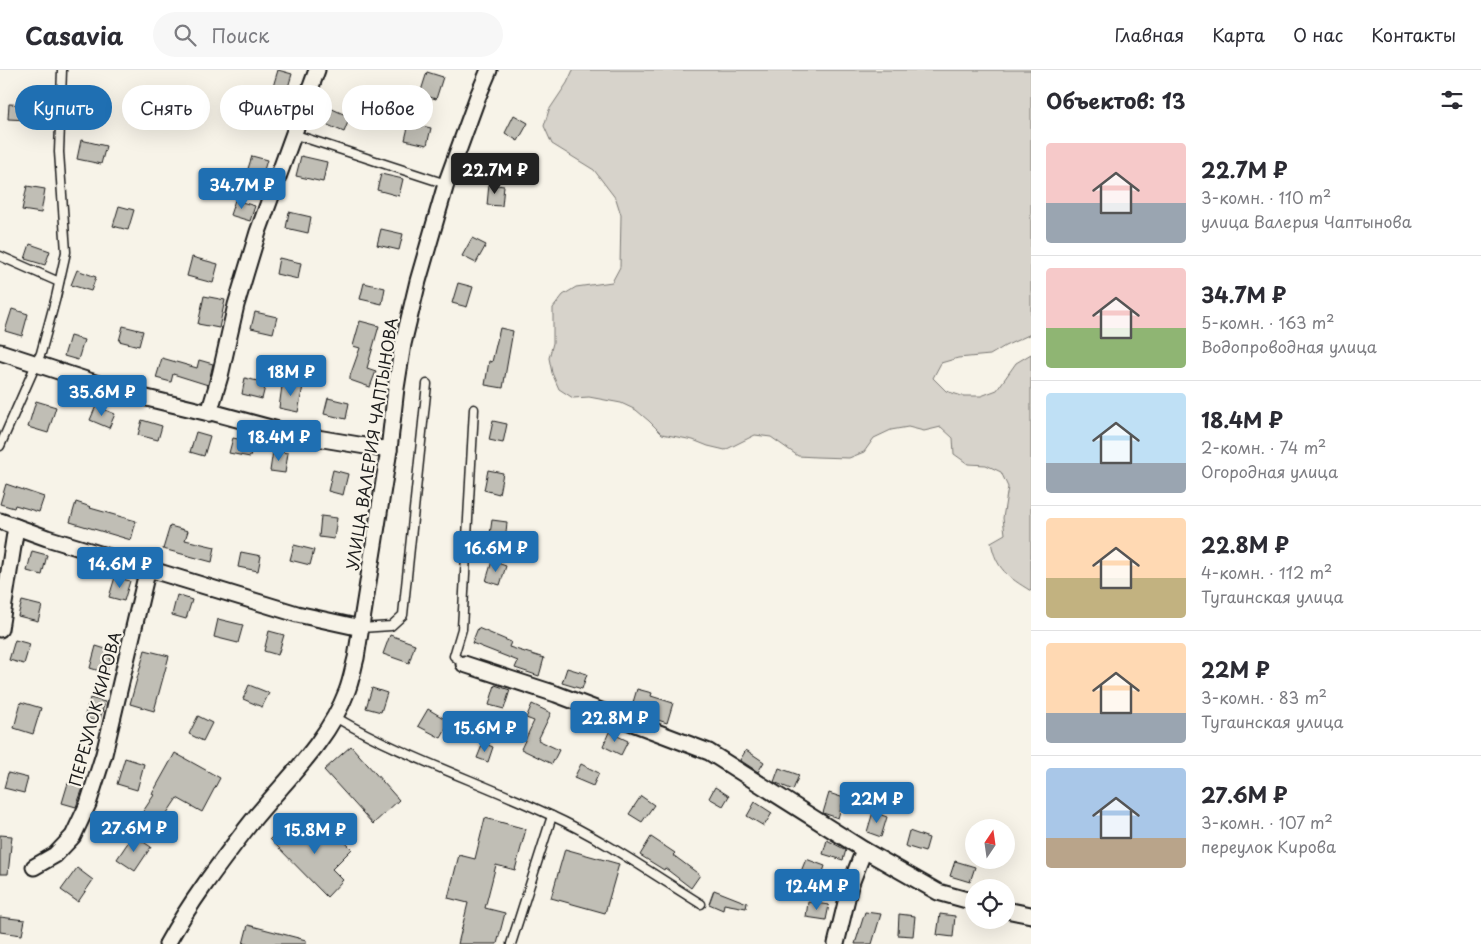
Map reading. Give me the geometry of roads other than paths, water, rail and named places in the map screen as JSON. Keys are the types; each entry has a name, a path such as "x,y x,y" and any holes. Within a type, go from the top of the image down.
{"street":[{"path":"209,413 220,376 236,305 258,232 317,70"},
{"name":"УЛИЦА ВАЛЕРИЯ ЧАПТЫНОВА","path":"167,944 206,883 250,824 304,762 335,717 348,690 356,658 390,450 396,388 403,344 418,281 446,184 489,70"},
{"path":"0,352 126,393 209,413 212,412 293,434 390,450"},
{"path":"0,521 297,614 361,628"},
{"path":"0,629 16,527"},
{"name":"ПЕРЕУЛОК КИРОВА","path":"34,867 55,855 73,836 88,804 104,754 148,568"},
{"path":"464,664 556,694 709,752 864,850 938,892 965,900"},
{"path":"836,944 850,886 864,850"},
{"path":"1015,912 1031,915"}],"lane":[{"path":"0,446 40,354 66,252 59,152 62,70"},
{"path":"293,134 446,184"},
{"path":"0,256 59,282"},
{"path":"361,628 391,626 403,615 427,384"},
{"path":"464,664 454,656 462,629 474,408"},
{"path":"335,717 369,737 413,757 502,792 596,838 701,904"},
{"path":"511,944 552,816"}]}
